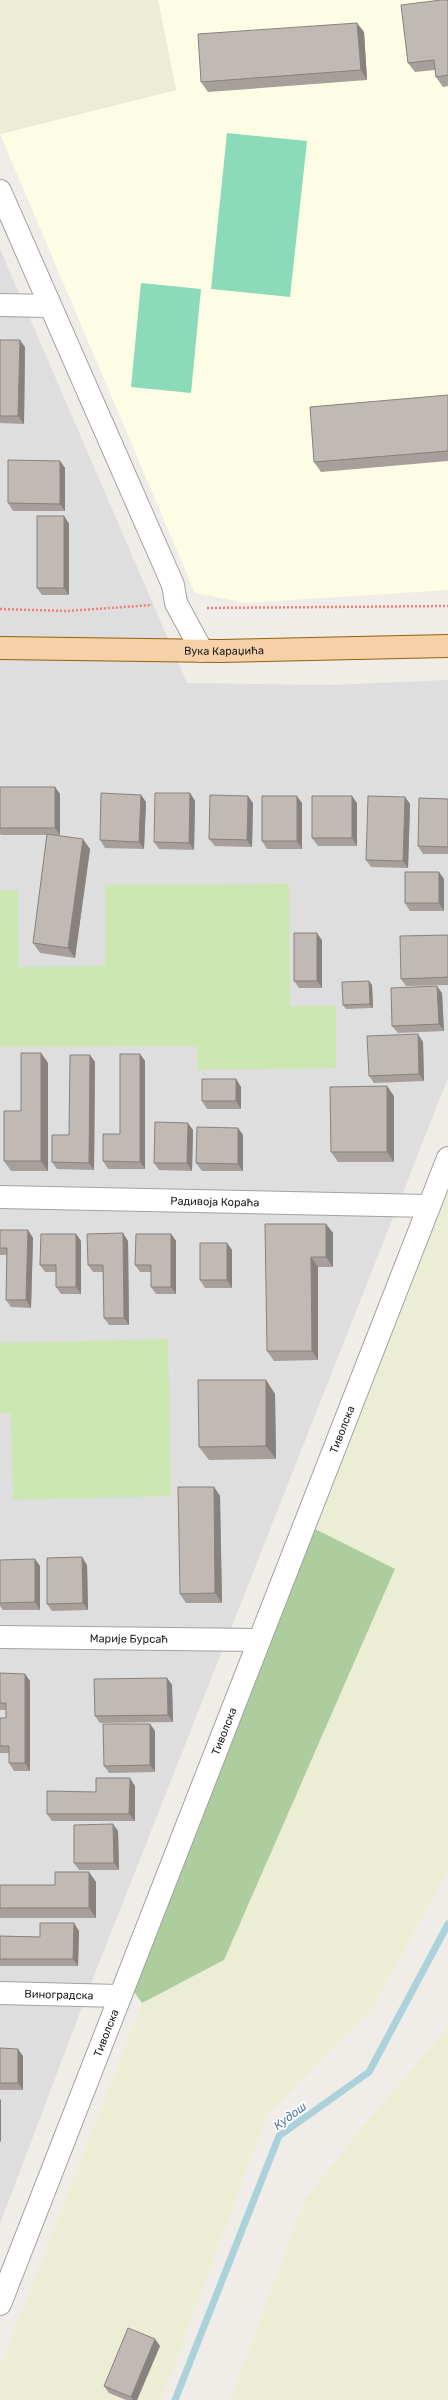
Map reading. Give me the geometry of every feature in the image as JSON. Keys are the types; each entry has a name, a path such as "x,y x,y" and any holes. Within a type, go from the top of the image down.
{"main road":[{"name":"Вука Караџића","path":"0,648 202,651 378,649 448,646"}],"street":[{"path":"0,190 173,585 176,603 202,651"},
{"path":"0,306 50,306"},
{"name":"Тиволска","path":"0,2304 119,1996 448,1158"},
{"name":"Радивоја Кораћа","path":"0,1197 430,1206"},
{"name":"Марије Бурсаћ","path":"0,1637 259,1640"},
{"name":"Виноградска","path":"0,1993 119,1996"}],"path":[{"path":"0,609 67,611 176,603 203,608 448,606"}],"shaded area":[{"path":"0,0 158,0 176,90 0,134"},
{"path":"158,0 448,0 448,590 246,603 195,593 0,134 176,90"},
{"path":"0,249 187,683 332,685 448,680 448,1078 88,1991 0,2224"},
{"path":"448,1192 448,1871 372,2009 267,2115 162,2400 0,2400 0,2367 142,2003 224,1960 395,1570 315,1529"},
{"path":"448,2024 448,2400 230,2400 305,2199 362,2127 443,2033"}],"green space":[{"path":"227,133 307,141 290,297 211,289"},
{"path":"141,283 201,289 191,393 131,387"},
{"path":"289,884 290,1006 336,1006 336,1068 197,1070 197,1046 0,1047 0,890 18,890 19,967 105,966 105,885"},
{"path":"168,1339 171,1496 13,1500 11,1413 0,1413 0,1343"},
{"path":"315,1529 395,1569 224,1960 142,2003 132,1989"}],"building":[{"path":"448,0 448,75 436,77 434,60 408,63 401,5"},
{"path":"357,23 361,70 201,82 198,34"},
{"path":"0,340 20,340 18,416 0,416"},
{"path":"448,395 448,451 314,462 310,407"},
{"path":"8,460 60,461 60,504 8,503"},
{"path":"37,516 64,516 64,588 37,588"},
{"path":"0,787 55,787 55,828 0,828"},
{"path":"101,793 141,795 139,842 100,840"},
{"path":"155,793 190,793 189,843 154,842"},
{"path":"210,795 248,796 247,840 209,839"},
{"path":"262,796 297,796 297,841 262,841"},
{"path":"312,796 352,796 352,838 312,838"},
{"path":"368,796 405,797 403,861 366,860"},
{"path":"419,798 448,799 448,847 418,846"},
{"path":"47,834 83,839 68,948 33,943"},
{"path":"405,872 439,872 439,903 405,903"},
{"path":"294,933 317,933 317,981 294,981"},
{"path":"448,935 448,977 401,979 400,936"},
{"path":"369,981 370,1004 343,1005 342,982"},
{"path":"437,986 439,1024 392,1026 391,988"},
{"path":"418,1034 419,1074 369,1076 367,1036"},
{"path":"21,1053 41,1053 41,1161 4,1161 4,1111 21,1111"},
{"path":"120,1054 140,1054 140,1162 103,1161 103,1134 120,1134"},
{"path":"70,1055 90,1055 89,1163 52,1162 52,1135 69,1135"},
{"path":"202,1079 236,1079 236,1101 202,1101"},
{"path":"387,1086 387,1152 331,1152 330,1087"},
{"path":"155,1122 188,1123 187,1163 154,1163"},
{"path":"197,1127 238,1128 238,1164 196,1163"},
{"path":"265,1224 326,1224 326,1257 311,1257 312,1351 267,1351"},
{"path":"0,1230 28,1230 26,1300 6,1300 7,1248 0,1248"},
{"path":"123,1233 124,1318 104,1318 103,1265 88,1265 87,1234"},
{"path":"41,1234 76,1234 76,1287 56,1287 56,1265 40,1265"},
{"path":"136,1234 171,1234 171,1287 151,1287 151,1265 135,1265"},
{"path":"200,1243 227,1243 227,1280 200,1280"},
{"path":"198,1380 266,1380 266,1446 199,1447"},
{"path":"178,1487 214,1487 215,1593 180,1594"},
{"path":"82,1557 83,1603 47,1604 47,1558"},
{"path":"35,1559 35,1602 0,1603 0,1560"},
{"path":"0,1673 25,1674 25,1763 9,1763 9,1746 0,1746 0,1718 6,1718 6,1703 0,1703"},
{"path":"167,1678 168,1715 95,1716 94,1679"},
{"path":"103,1724 150,1724 150,1765 104,1766"},
{"path":"96,1778 130,1778 129,1814 47,1814 47,1791 96,1792"},
{"path":"113,1824 114,1863 74,1863 74,1825"},
{"path":"55,1872 89,1872 89,1908 0,1908 0,1885 55,1885"},
{"path":"40,1923 74,1923 73,1959 0,1959 0,1936 40,1937"},
{"path":"0,2048 18,2049 18,2083 0,2083"},
{"path":"128,2328 155,2339 131,2397 104,2386"}],"waterway":[{"name":"Кудош","path":"175,2400 279,2136 369,2072 448,1924"}]}
